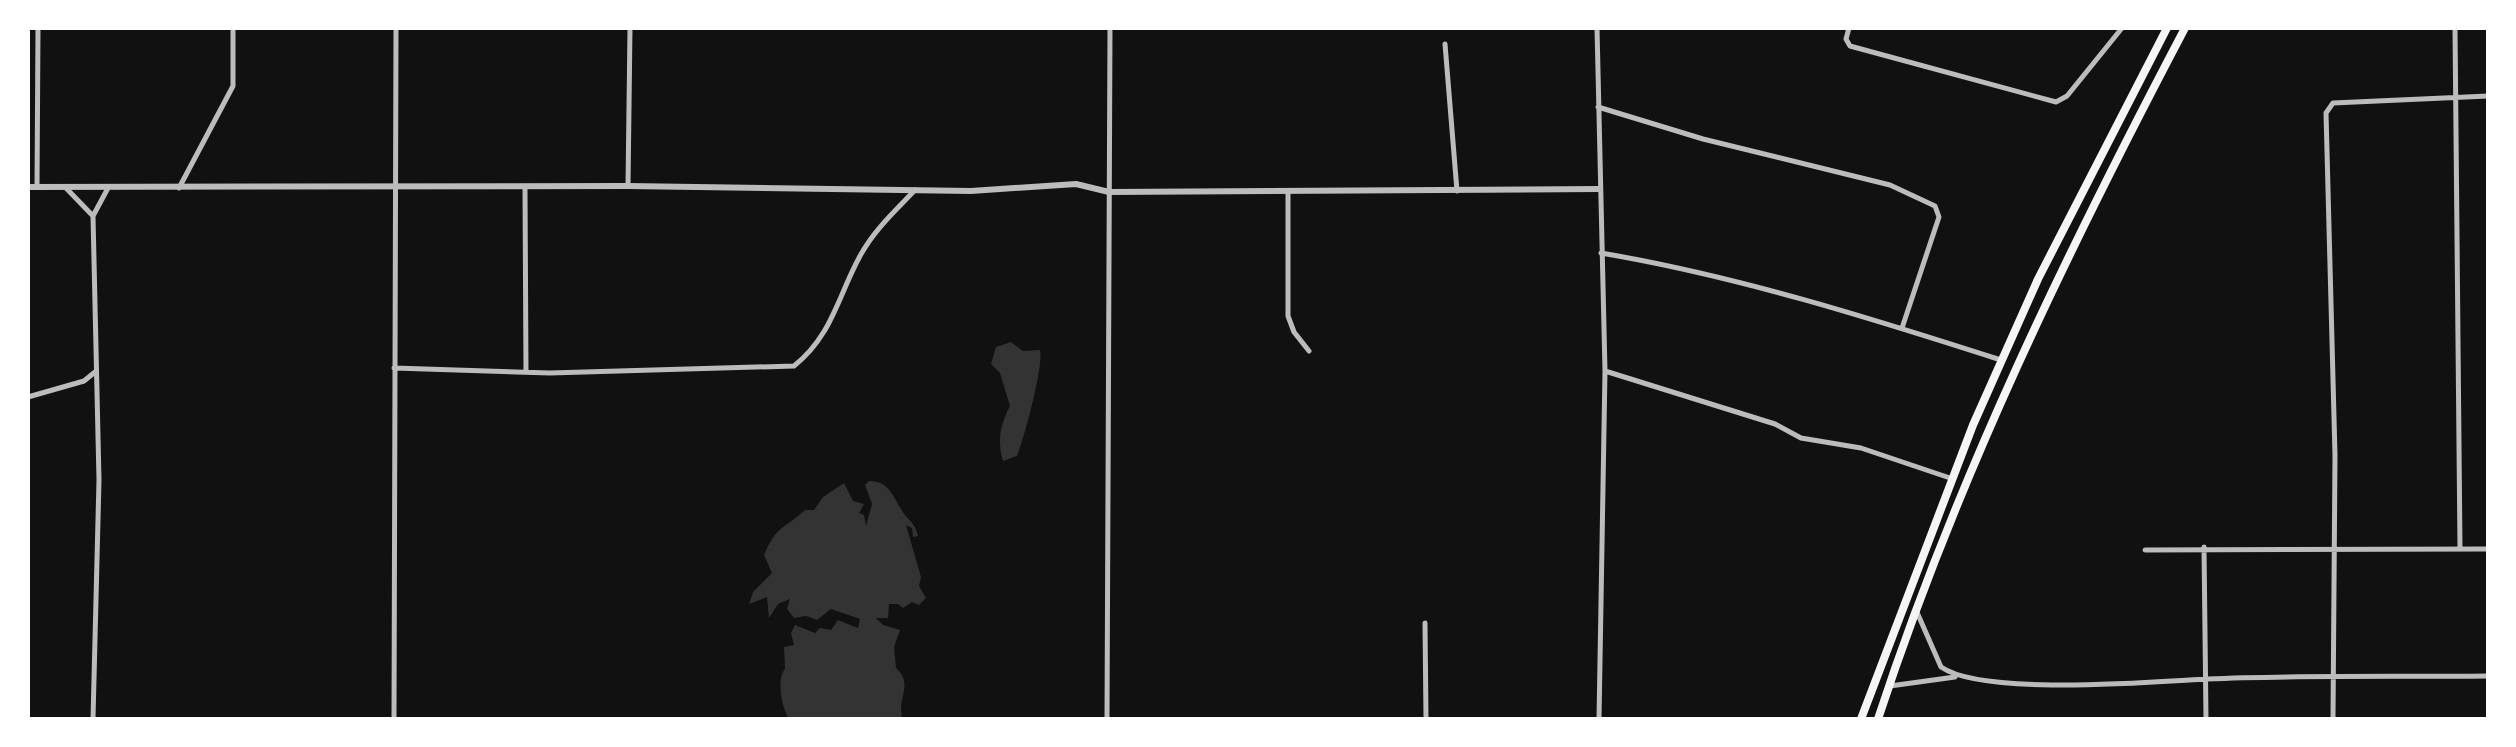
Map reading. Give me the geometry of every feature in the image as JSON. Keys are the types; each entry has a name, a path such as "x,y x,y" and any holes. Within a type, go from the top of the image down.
{"main road":[{"path":"1861,719 1950,478 2001,360 2038,279 2167,28"},
{"path":"1878,719 1972,464 2052,285 2185,28"}],"street":[{"path":"37,187 38,28"},
{"path":"179,188 233,86 233,28"},
{"path":"394,719 396,28"},
{"path":"628,186 630,28"},
{"path":"1107,719 1110,28"},
{"path":"1597,28 1605,371 1599,719"},
{"path":"1849,28 1846,39 1850,46 2056,102 2067,96 2122,28"},
{"path":"2455,28 2460,549"},
{"path":"1445,44 1457,191"},
{"path":"2333,719 2335,455 2328,107 2333,103 2488,96"},
{"path":"1598,107 1703,139 1890,185 1935,206 1939,217 1902,328"},
{"path":"28,187 525,189 628,186 915,190 1039,189 1076,184 1109,192 1288,193 1599,189"},
{"path":"66,187 93,216"},
{"path":"93,719 99,480 93,216 108,188"},
{"path":"525,189 526,372"},
{"path":"394,368 526,372 794,366 821,341 859,258 879,226 915,190"},
{"path":"1288,193 1288,316 1294,332 1309,351"},
{"path":"1601,253 1674,265 1902,328 2001,360"},
{"path":"28,397 84,381 96,371"},
{"path":"1605,371 1775,424 1801,438 1861,448 1950,478"},
{"path":"2145,550 2204,547 2488,549"},
{"path":"2204,547 2208,679 2206,719"},
{"path":"1916,609 1941,667 1960,677"},
{"path":"1425,623 1426,719"},
{"path":"1889,687 1960,677 2087,685 2208,679 2488,676"}],"shaded area":[{"path":"1011,342 1023,351 1040,350 1040,358 1033,402 1017,456 1003,461 1000,433 1010,406 1000,373 991,364 996,347"},
{"path":"869,481 890,490 918,536 913,537 912,528 906,525 921,577 919,586 926,598 919,605 912,602 903,608 898,604 889,604 888,618 876,618 883,625 900,630 894,647 896,668 904,680 902,716 898,719 789,719 780,687 785,669 784,647 794,645 791,633 795,625 815,633 820,628 831,630 838,620 858,628 860,619 831,609 817,620 806,616 794,618 787,609 790,599 778,604 769,618 767,597 749,604 753,592 772,573 764,555 781,529 805,510 814,510 823,497 844,483 853,501 864,504 859,513 864,515 866,526 872,504 865,485"}]}
